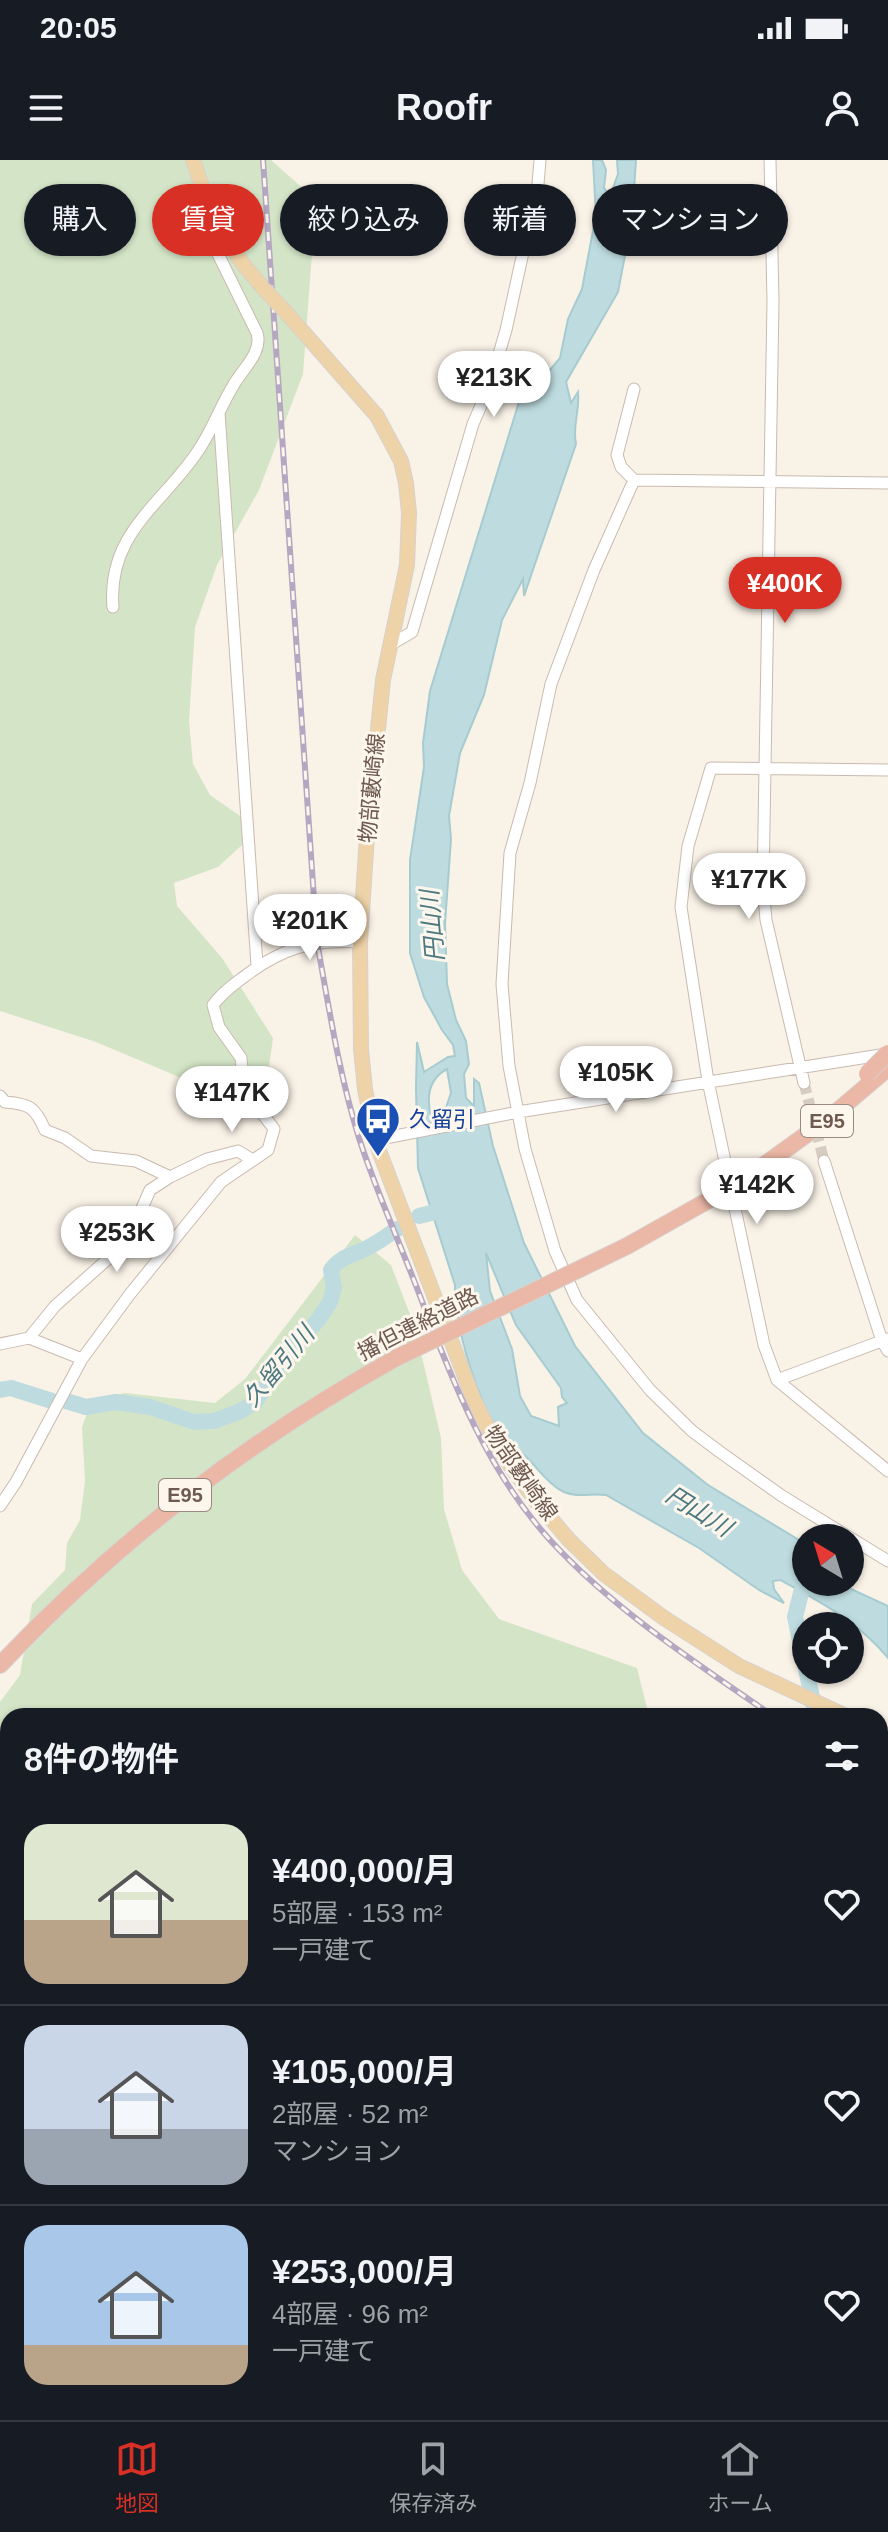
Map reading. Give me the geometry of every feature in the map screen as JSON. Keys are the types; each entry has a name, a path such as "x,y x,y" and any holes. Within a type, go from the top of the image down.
{"highway":[{"name":"播但連絡道路","path":"0,1665 78,1585 168,1508 299,1415 396,1358 627,1246 739,1183 775,1159 880,1076 888,1053"}],"main road":[{"name":"物部藪崎線","path":"193,160 201,184"},
{"name":"物部藪崎線","path":"238,256 377,416 401,461 409,513 407,565 390,645 374,754 360,942 361,1049 375,1140 473,1398 499,1450 536,1501 569,1540 604,1574 739,1666 829,1708"}],"street":[{"path":"390,645 412,632 473,424 489,387 506,330 538,184 540,160"},
{"path":"770,160 773,302 763,885 766,920 804,1083"},
{"path":"113,607 114,576 128,537 148,507 198,451 233,386 258,349 259,342 219,256"},
{"path":"634,389 617,455 621,467 634,480 888,483"},
{"path":"219,413 257,965"},
{"path":"634,480 594,570 551,684 530,783 510,853 502,984 514,1113 539,1204 555,1251 577,1300 650,1390 692,1431 720,1452 782,1496 888,1561"},
{"path":"888,770 711,768 688,846 681,907 708,1081 764,1345 777,1380 888,1471"},
{"path":"0,1506 82,1359 189,1218 221,1182 268,1150 274,1129 244,1089 241,1058 219,1027 213,1005 221,994 257,965 305,945 360,942"},
{"path":"375,1140 514,1113 888,1053"},
{"path":"0,1096 5,1102 23,1104 36,1111 45,1130 65,1138 91,1156 136,1161 170,1177"},
{"path":"29,1338 55,1306 110,1257 131,1233 150,1190 207,1159 238,1151 251,1159"},
{"path":"777,1380 886,1343 824,1161"},
{"path":"0,1344 29,1338 82,1359"}],"green space":[{"path":"0,160 271,160 298,184 280,184 280,256 312,256 303,374 259,490 217,565 195,627 189,721 193,764 210,795 243,818 242,845 218,867 174,883 177,906 222,958 273,1038 269,1067 198,1085 96,1042 0,1011"},
{"path":"355,1235 391,1265 415,1327 441,1438 444,1509 462,1570 499,1619 637,1668 647,1708 0,1708 0,1702 20,1675 32,1604 65,1570 67,1543 80,1520 85,1481 82,1427 92,1400 125,1393 215,1403 245,1379"}],"water":[{"path":"593,160 602,160 606,170 604,184 594,184"},
{"path":"617,160 636,160 634,184 614,184 618,174"},
{"name":"円山川","path":"592,236 592,256 625,256 618,292 566,382 571,403 578,392 576,444 524,596 523,579 502,620 484,695 460,753 449,816 451,839 445,924 447,984 456,1020 466,1041 469,1064 464,1074 466,1098 474,1106 474,1079 479,1083 493,1146 524,1243 575,1346 643,1433 708,1485 792,1536 792,1587 780,1580 773,1581 774,1589 784,1603 759,1590 699,1548 606,1495 574,1495 560,1490 504,1435 490,1417 471,1370 461,1335 455,1285 418,1168 417,1042 424,1072 455,1056 453,1045 424,997 410,953 410,860 424,767 423,743 430,691 519,402 560,358 568,319 582,289","holes":["447,1069 451,1093 442,1119 432,1119 429,1104 432,1084","486,1253 516,1325 561,1388 562,1397 567,1403 558,1407 559,1426 531,1416 520,1396 512,1349 490,1291"]},
{"path":"864,1595 888,1606 888,1658 864,1633 864,1612 835,1612 808,1596"}],"waterway":[{"name":"久留引川","path":"419,1216 451,1208"},
{"name":"久留引川","path":"66,1401 86,1407 116,1402 150,1407 194,1422 214,1421 241,1411 255,1402 286,1355 330,1302 334,1288 331,1270 335,1265 397,1229"},
{"name":"久留引川","path":"0,1390 11,1388 52,1401"},
{"path":"800,1596 795,1617 814,1708"}],"tunnel":[{"path":"804,1083 824,1161"}],"railway":[{"path":"263,160 317,942 340,1065 359,1138 459,1393 490,1455 527,1513 575,1565 628,1612 761,1708"}],"place":[{"name":"久留引","path":"378,1158"}]}
